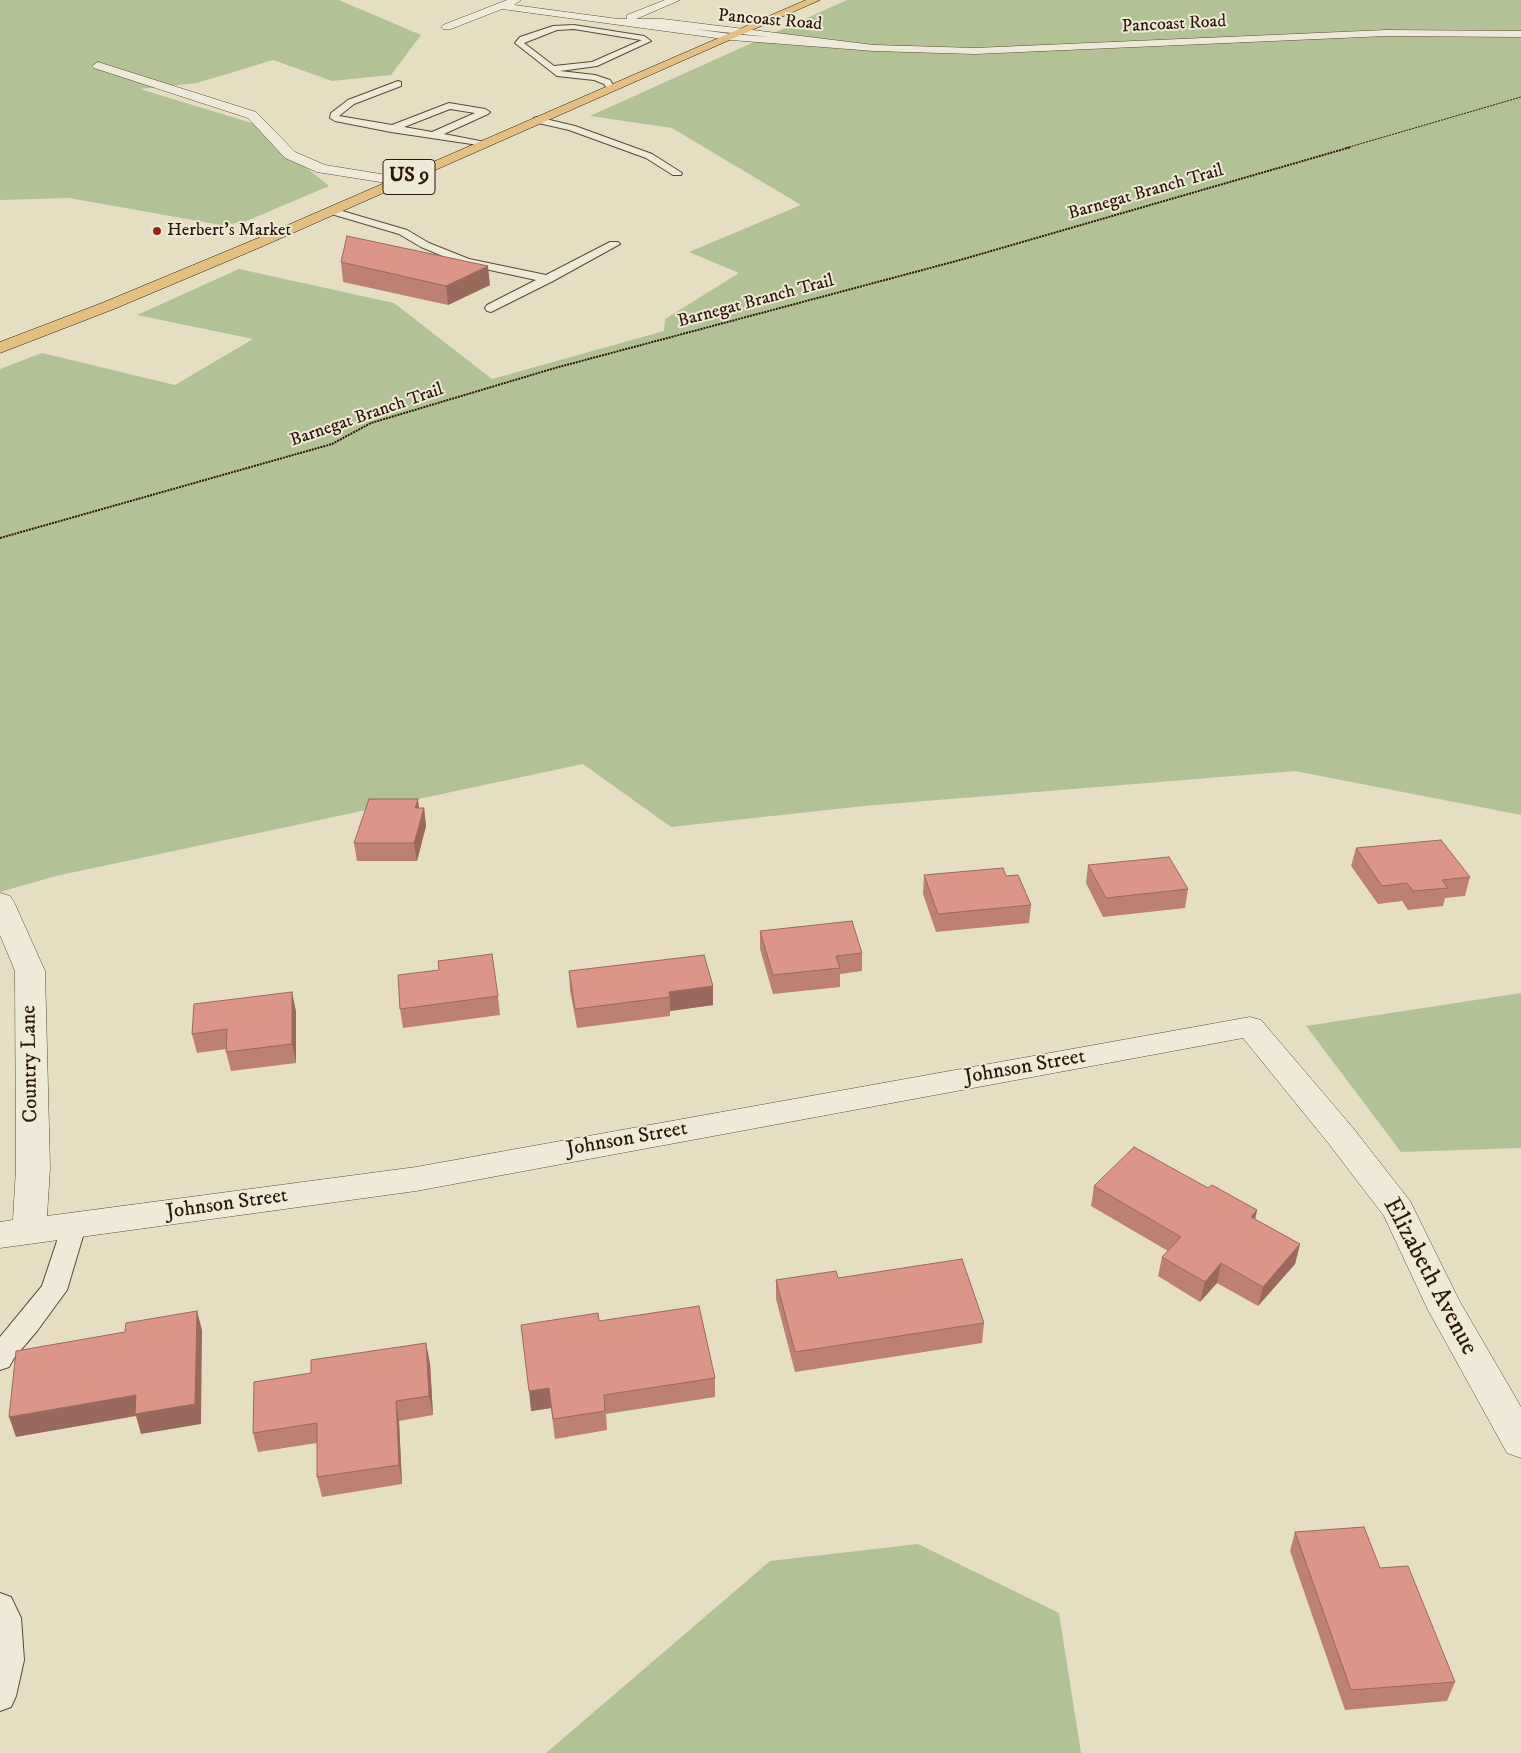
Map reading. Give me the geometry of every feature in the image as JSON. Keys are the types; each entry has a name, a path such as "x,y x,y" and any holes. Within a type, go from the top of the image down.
{"highway":[{"name":"US 9","path":"0,348 108,306 332,211 815,0"}],"street":[{"path":"447,27 516,0"},
{"path":"618,22 675,0"},
{"name":"Pancoast Road","path":"501,6 618,22 737,34 797,37 830,44 902,50 975,51 1386,32 1521,34"},
{"path":"98,66 252,115 290,155 322,169 399,181"},
{"name":"Country Lane","path":"0,902 30,971 33,1168 14,1234"},
{"name":"Johnson Street","path":"14,1234 416,1179 1250,1027"},
{"name":"Elizabeth Avenue","path":"1250,1027 1341,1136 1398,1210 1445,1308 1521,1442"}],"lane":[{"path":"598,30 618,22"},
{"path":"552,69 594,64 647,41 644,38 574,27 556,28 523,39 519,43 552,69 560,74 603,80 611,88"},
{"path":"398,84 351,102 334,116 335,118 482,144"},
{"path":"391,129 450,106 485,112 432,136"},
{"path":"537,120 572,128 649,156 677,173"},
{"path":"332,211 403,232 424,245 466,262 549,279"},
{"path":"491,308 614,244"},
{"path":"0,1359 1,1354 28,1324 54,1290 74,1226"},
{"path":"0,1606 6,1618 8,1660 0,1696"}],"path":[{"name":"Barnegat Branch Trail","path":"0,538 332,444 371,423 555,368 960,260 1521,98"}],"green space":[{"path":"0,0 339,0 421,35 391,75 332,81 273,60 197,83 140,89 252,123 329,186 244,222 221,225 69,198 0,200"},
{"path":"847,0 1521,0 1521,815 1295,771 864,806 671,827 583,764 56,876 0,892 0,369 42,353 175,385 253,339 137,315 239,269 394,303 492,379 664,331 665,319 739,273 689,252 801,205 672,128 590,116"},
{"path":"1521,993 1521,1148 1401,1152 1306,1026"},
{"path":"918,1544 1059,1613 1081,1753 546,1753 770,1561"}],"building":[{"path":"347,236 488,266 446,286 341,262"},
{"path":"369,799 418,799 415,808 424,808 414,843 354,843"},
{"path":"1441,840 1470,877 1442,880 1448,888 1413,891 1407,883 1382,886 1356,848"},
{"path":"1169,857 1188,889 1106,898 1088,865"},
{"path":"1003,868 1006,876 1018,875 1031,905 938,914 924,875"},
{"path":"852,921 862,953 836,956 840,968 773,975 760,931"},
{"path":"492,954 498,996 400,1009 398,975 439,970 438,961"},
{"path":"704,955 713,986 669,992 670,997 575,1009 569,971"},
{"path":"292,992 292,1044 226,1052 227,1029 192,1034 194,1004"},
{"path":"1134,1147 1208,1188 1212,1185 1257,1210 1251,1217 1300,1244 1263,1287 1221,1263 1205,1282 1162,1257 1181,1237 1094,1186"},
{"path":"962,1259 984,1323 795,1352 776,1280 836,1271 838,1278"},
{"path":"699,1306 715,1378 604,1395 605,1411 553,1419 549,1388 529,1391 521,1325 598,1313 599,1321"},
{"path":"197,1311 195,1404 135,1414 136,1395 9,1417 16,1351 125,1332 126,1323"},
{"path":"426,1343 429,1396 396,1401 399,1465 317,1477 317,1423 253,1433 254,1382 311,1373 311,1360"},
{"path":"1364,1527 1380,1568 1408,1566 1455,1682 1351,1690 1295,1532"}],"place":[{"name":"Herbert's Market","path":"157,231"}]}
